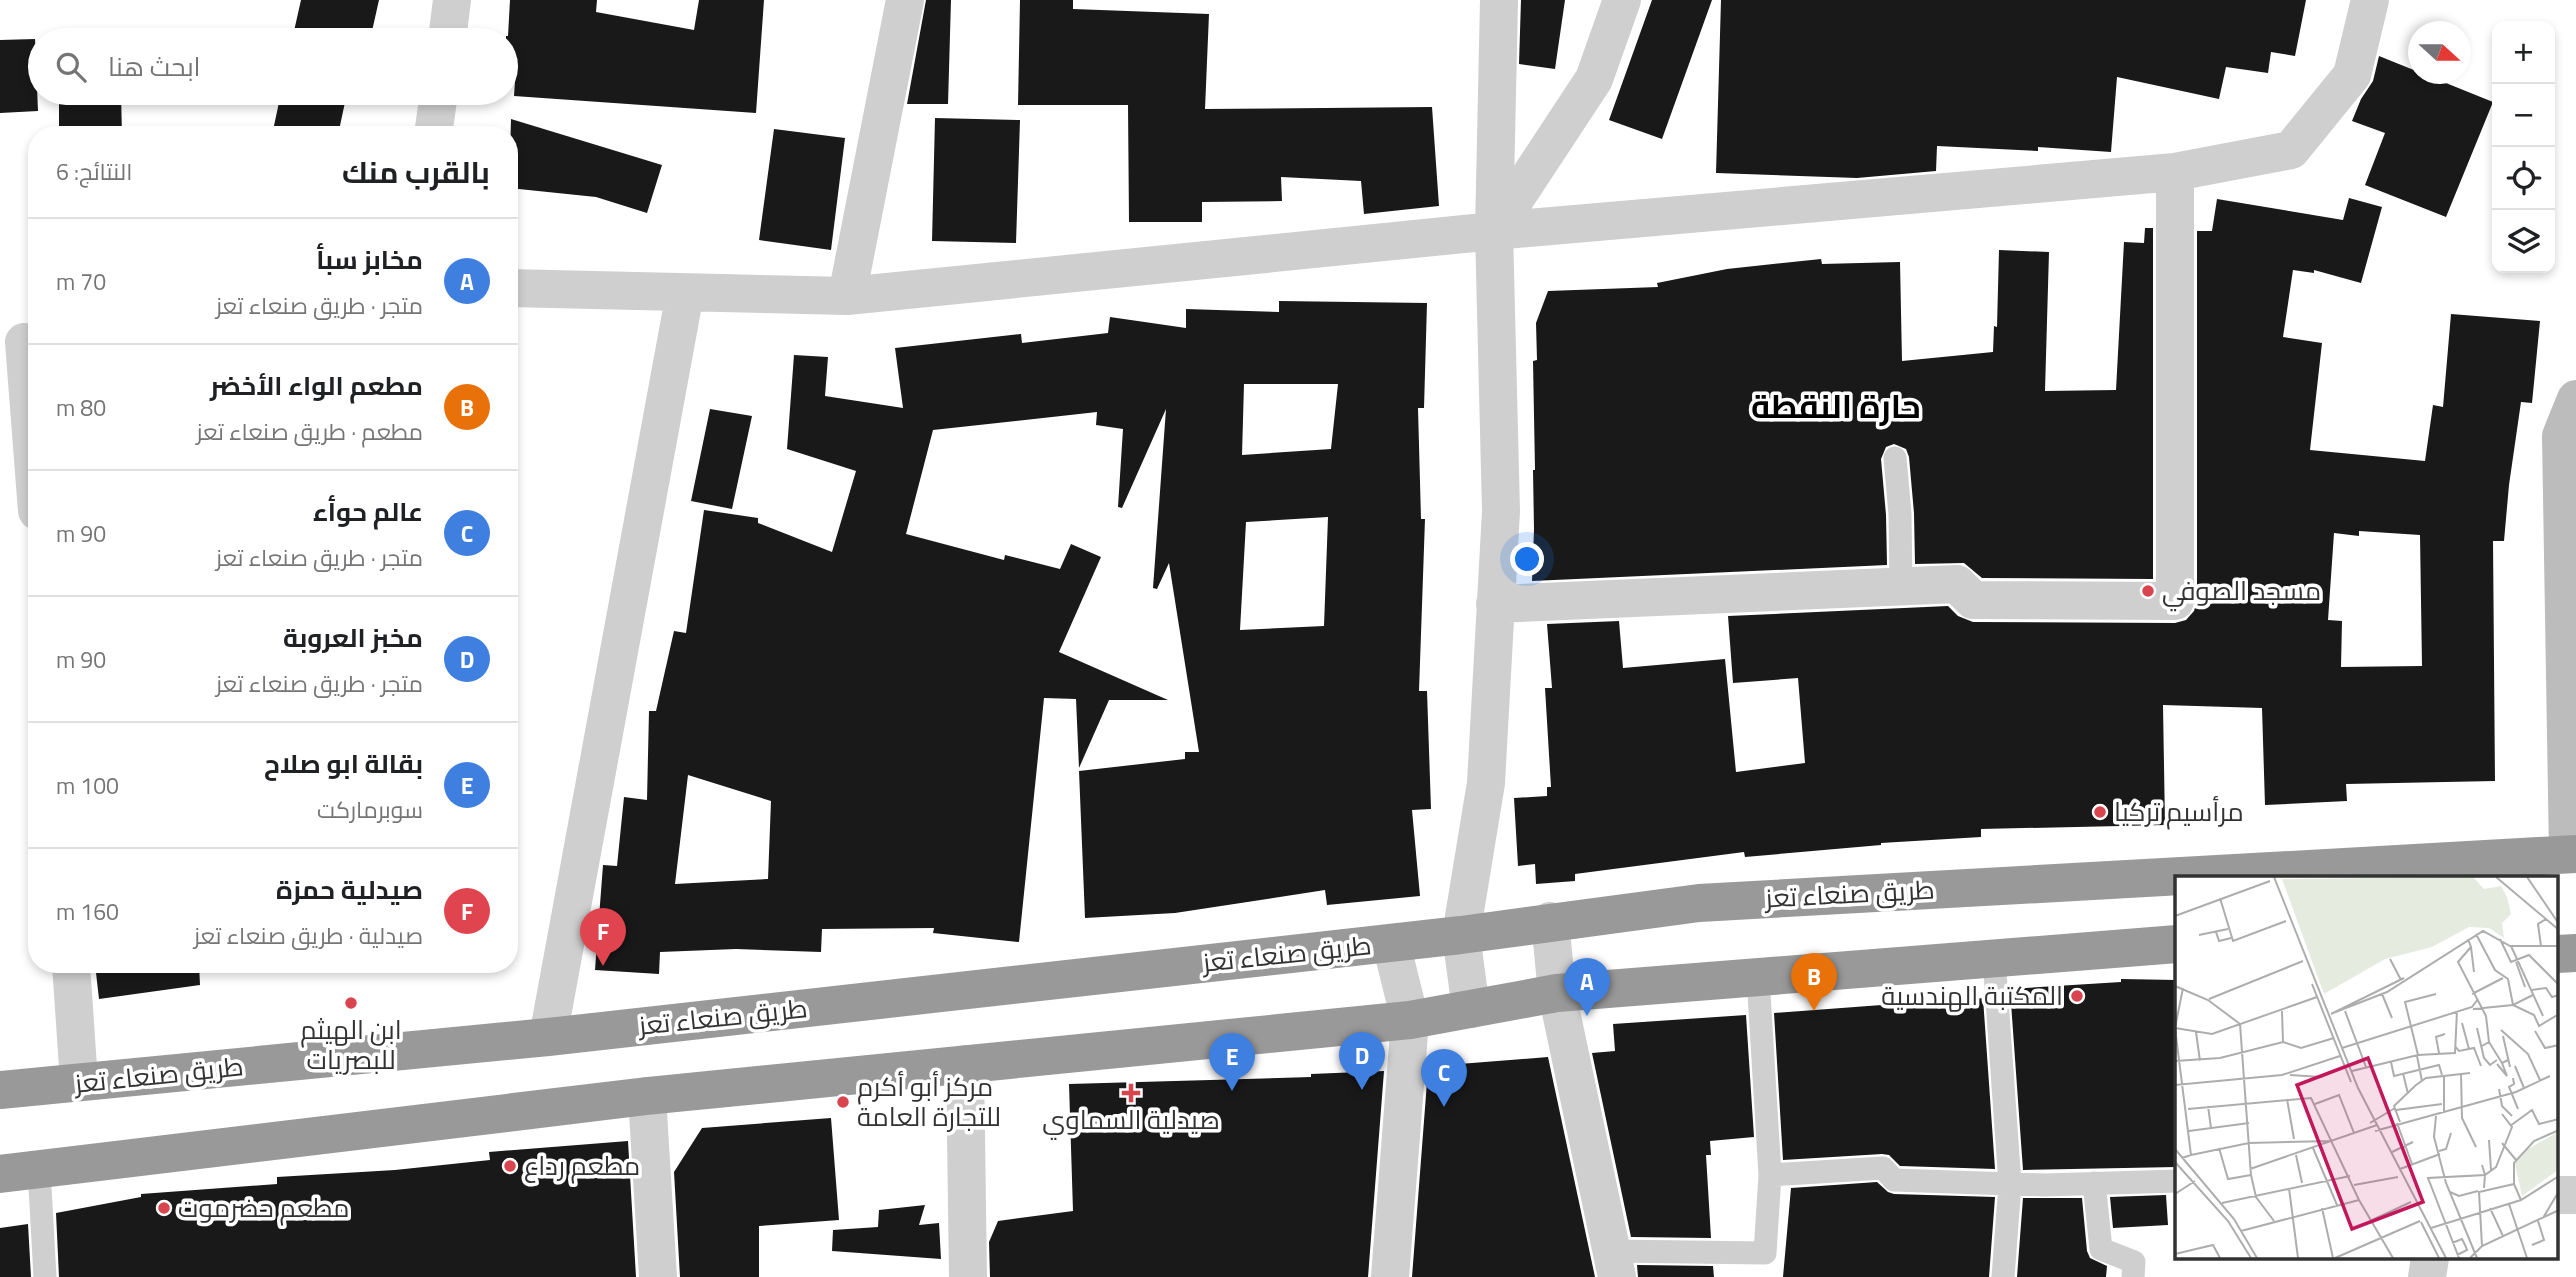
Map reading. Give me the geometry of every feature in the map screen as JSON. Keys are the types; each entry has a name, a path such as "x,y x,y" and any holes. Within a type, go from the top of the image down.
{"highway":[{"name":"طريق صنعاء تعز","path":"2180,876 2572,854"},
{"name":"طريق صنعاء تعز","path":"0,1090 548,1037 1461,935 1699,903 2175,876"},
{"path":"0,1174 647,1096 1410,1020 1557,993 2175,944"},
{"path":"2558,954 2576,953"}],"street":[{"path":"448,28 452,0"},
{"path":"847,296 905,0"},
{"path":"1471,1009 1461,935 1486,783 1502,511 1494,231 1499,0"},
{"path":"1494,231 1594,79 1622,0"},
{"path":"518,288 847,296 1494,231 2175,172 2291,150 2351,75 2371,0"},
{"path":"434,126 437,105"},
{"path":"1495,604 1957,584 1973,600 2175,601 2175,172"},
{"path":"548,1037 685,293"},
{"path":"20,343 28,422"},
{"path":"2572,854 2561,436 2576,399"},
{"path":"1550,921 1557,993 1614,1264"},
{"path":"1390,1277 1410,1020 1391,943"},
{"path":"72,973 79,1082"},
{"path":"965,1064 968,1277"},
{"path":"647,1096 658,1277"},
{"path":"2558,1195 2576,1195"}],"lane":[{"path":"1895,457 1900,514 1901,586"},
{"path":"1994,958 2010,1184 2003,1277"},
{"path":"1614,1264 1765,1253 1770,1175 1758,978"},
{"path":"1770,1175 1883,1168 1894,1180 2010,1184 2175,1181"},
{"path":"38,1169 45,1277"},
{"path":"2094,1183 2101,1249 2134,1262 2133,1277"}],"building":[{"path":"301,0 379,0 373,28 295,28"},
{"path":"510,0 597,0 596,12 694,30 699,0 764,0 756,113 518,96 518,28 508,28"},
{"path":"926,0 951,0 948,104 907,104"},
{"path":"1020,0 1073,0 1073,9 1209,14 1205,109 1432,107 1439,206 1364,214 1361,181 1281,177 1282,201 1202,202 1202,222 1129,222 1128,105 1018,105"},
{"path":"1521,0 1565,0 1555,69 1519,64"},
{"path":"1652,0 1712,0 1662,139 1609,120"},
{"path":"1721,0 2306,0 2295,56 2271,52 2268,73 2226,67 2219,99 2117,77 2111,152 2038,147 2038,151 1937,146 1936,171 1857,178 1716,173"},
{"path":"28,39 28,105 38,105 38,111 0,113 0,40"},
{"path":"2379,56 2408,68 2408,84 2448,84 2492,102 2446,217 2365,185 2385,133 2352,121 2361,99 2373,81"},
{"path":"59,105 121,105 122,126 59,126"},
{"path":"278,105 344,105 340,126 274,126"},
{"path":"935,118 1020,120 1016,243 932,241"},
{"path":"511,119 662,165 647,213 596,197 518,189 518,126 511,126"},
{"path":"774,129 845,138 831,250 759,240"},
{"path":"2349,198 2382,207 2361,283 2314,270 2314,273 2293,270 2283,337 2322,343 2310,450 2425,461 2433,405 2443,407 2451,314 2540,321 2532,403 2521,402 2504,541 2493,541 2495,781 2346,784 2347,801 2265,805 2262,708 2163,705 2165,825 1981,829 1981,837 1881,843 1745,857 1744,852 1575,874 1575,881 1536,884 1535,864 1518,866 1514,798 1547,796 1547,787 1551,787 1545,688 1552,688 1547,624 1619,621 1623,668 1725,659 1736,772 1805,763 1798,678 1733,683 1728,616 1948,606 1958,616 1973,622 2175,623 2186,620 2194,611 2197,601 2197,231 2212,231 2217,199 2343,220","holes":["2359,531 2420,535 2422,666 2341,667 2342,621 2328,620 2334,533 2359,536"]},
{"path":"2145,228 2153,228 2153,579 1982,578 1964,563 1915,564 1909,457 1906,449 1894,444 1886,447 1881,459 1887,565 1532,581 1535,470 1533,361 1537,360 1536,323 1548,291 1658,287 1657,283 1727,269 1821,259 1822,264 1900,262 1902,361 1993,352 1994,326 1997,327 1999,250 2049,252 2045,391 2116,390 2124,242 2144,243"},
{"path":"1279,301 1427,303 1424,408 1418,408 1421,519 1425,519 1419,691 1427,691 1431,809 1412,810 1420,896 1327,905 1325,890 1175,913 1085,918 1079,771 1185,759 1185,752 1199,752 1169,563 1157,589 1153,588 1166,409 1122,508 1118,507 1123,429 1096,425 1097,412 933,430 906,534 1004,560 1005,555 1060,569 1071,544 1101,557 1059,652 1168,700 1109,700 1079,768 1076,699 1044,698 1019,942 933,933 934,928 822,929 821,952 736,949 660,952 659,974 595,970 603,865 617,866 624,797 647,800 649,711 656,711 674,631 686,633 704,510 758,518 758,523 832,552 856,471 787,449 794,355 828,357 825,396 903,408 895,348 1021,334 1022,343 1108,333 1110,317 1186,328 1186,309 1279,312","holes":["1244,384 1338,384 1331,449 1242,455","1328,517 1324,626 1240,630 1246,522","688,775 771,801 768,879 675,884"]},
{"path":"710,409 752,416 732,509 691,501"},
{"path":"96,973 199,973 200,985 99,999"},
{"path":"2121,979 2175,980 2175,1167 2023,1170 2010,989 2121,982"},
{"path":"1983,998 1995,1169 1900,1166 1889,1155 1882,1154 1783,1160 1774,1013 1895,1004 1895,1008"},
{"path":"1746,1015 1754,1137 1710,1141 1711,1155 1706,1155 1711,1238 1631,1237 1592,1053 1615,1051 1613,1024"},
{"path":"1548,1057 1595,1277 1412,1277 1428,1069 1434,1066"},
{"path":"1384,1071 1368,1277 990,1277 989,1242 998,1221 1073,1211 1069,1084 1311,1077 1311,1074"},
{"path":"831,1118 839,1220 759,1226 759,1277 680,1277 674,1172 702,1128"},
{"path":"628,1141 636,1277 59,1277 56,1213 141,1197 141,1194 277,1184 277,1177 395,1170 490,1160 489,1152"},
{"path":"1877,1182 1894,1194 1995,1197 1989,1277 1783,1277 1791,1188"},
{"path":"2166,1195 2168,1225 2113,1228 2110,1197"},
{"path":"2023,1198 2082,1198 2087,1251 2090,1258 2107,1266 2106,1277 2017,1277"},
{"path":"925,1205 919,1225 939,1223 941,1259 832,1251 833,1230 878,1227 879,1210"},
{"path":"28,1224 31,1277 0,1277 0,1228"},
{"path":"1637,1265 1713,1266 1714,1277 1638,1277"}],"place":[{"name":"مسجد الصوفي","path":"2148,591"},
{"name":"مرأسيم تركيا","path":"2100,812"},
{"name":"صيدلية حمزة","path":"603,966"},
{"name":"المكتبة الهندسية","path":"2077,996"},
{"name":"ابن الهيثم للبصريات","path":"351,1003"},
{"name":"مطعم الواء الأخضر","path":"1814,1011"},
{"name":"مخابز سبأ","path":"1587,1016"},
{"name":"مخبز العروبة","path":"1362,1090"},
{"name":"بقالة ابو صلاح","path":"1232,1091"},
{"name":"صيدلية السماوي","path":"1131,1093"},
{"name":"مركز أبو أكرم للتجارة العامة","path":"843,1102"},
{"name":"عالم حوأء","path":"1444,1107"},
{"name":"مطعم رداع","path":"510,1166"},
{"name":"مطعم حضرموت","path":"164,1208"}],"district":[{"name":"حارة النقطة","path":"1836,406"}]}
